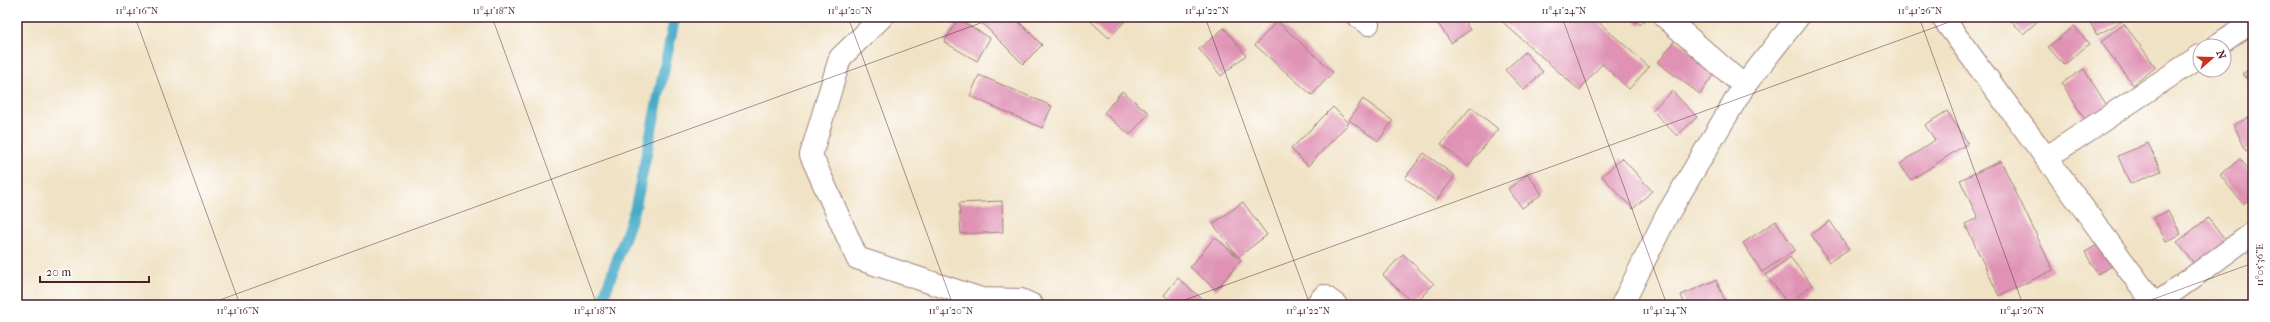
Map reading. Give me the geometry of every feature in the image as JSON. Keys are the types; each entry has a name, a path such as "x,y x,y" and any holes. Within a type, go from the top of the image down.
{"street":[{"path":"882,17 840,58 811,155 856,258 981,299 1021,300 1032,305"},
{"path":"1665,17 1744,86"},
{"path":"1622,305 1667,215 1744,86 1798,17"},
{"path":"1942,17 2155,305 2253,233"},
{"path":"2228,38 2253,22"},
{"path":"2046,158 2192,61"},
{"path":"1316,305 1324,296 1336,305"}],"building":[{"path":"982,17 1014,17 1042,45 1023,64 979,20"},
{"path":"1086,17 1129,17 1109,38"},
{"path":"1434,17 1462,17 1470,30 1451,43"},
{"path":"1497,17 1593,17 1649,67 1629,89 1602,64 1579,90"},
{"path":"1630,17 1647,17 1640,25"},
{"path":"2008,17 2036,17 2039,20 2023,34"},
{"path":"2087,17 2130,17 2097,35"},
{"path":"958,19 990,38 977,61 944,42"},
{"path":"1277,21 1333,72 1312,95 1255,45"},
{"path":"2124,24 2156,67 2133,85 2101,42"},
{"path":"2074,26 2089,44 2064,65 2048,47"},
{"path":"1224,28 1246,55 1221,76 1199,49"},
{"path":"1675,40 1717,70 1700,94 1658,63"},
{"path":"1525,52 1543,72 1524,90 1505,70"},
{"path":"2253,65 2253,86 2243,74"},
{"path":"2084,69 2114,117 2092,131 2062,83"},
{"path":"979,75 1052,106 1042,128 970,96"},
{"path":"1122,91 1149,113 1130,135 1104,113"},
{"path":"1672,91 1697,117 1677,136 1652,110"},
{"path":"1363,99 1393,121 1378,141 1349,120"},
{"path":"1333,107 1349,123 1308,166 1291,149"},
{"path":"1471,107 1498,129 1468,166 1441,144"},
{"path":"1947,111 1968,143 1911,180 1900,164 1935,140 1925,125"},
{"path":"2253,115 2253,148 2246,151 2234,125"},
{"path":"2148,143 2161,171 2130,184 2118,156"},
{"path":"1424,153 1455,176 1436,201 1405,178"},
{"path":"1622,158 1652,191 1633,209 1602,176"},
{"path":"2240,159 2253,175 2253,196 2243,204 2220,175"},
{"path":"2001,161 2053,270 1999,296 1965,224 1978,218 1960,180"},
{"path":"1528,174 1542,194 1522,208 1508,189"},
{"path":"1002,201 1003,232 961,234 959,203"},
{"path":"1243,202 1267,235 1238,257 1213,224"},
{"path":"2168,211 2181,234 2166,242 2154,218"},
{"path":"2208,218 2230,247 2199,270 2177,242"},
{"path":"1776,221 1795,250 1762,272 1743,243"},
{"path":"1830,221 1849,249 1829,262 1811,234"},
{"path":"1215,237 1241,260 1216,290 1190,267"},
{"path":"2101,243 2114,265 2097,274 2085,252"},
{"path":"1403,254 1434,284 1414,304 1383,275"},
{"path":"1790,257 1812,285 1788,304 1766,275"},
{"path":"1178,278 1209,305 1175,305 1164,295"},
{"path":"1716,280 1727,305 1685,305 1681,295"}],"waterway":[{"path":"601,305 635,209 675,17"}]}
